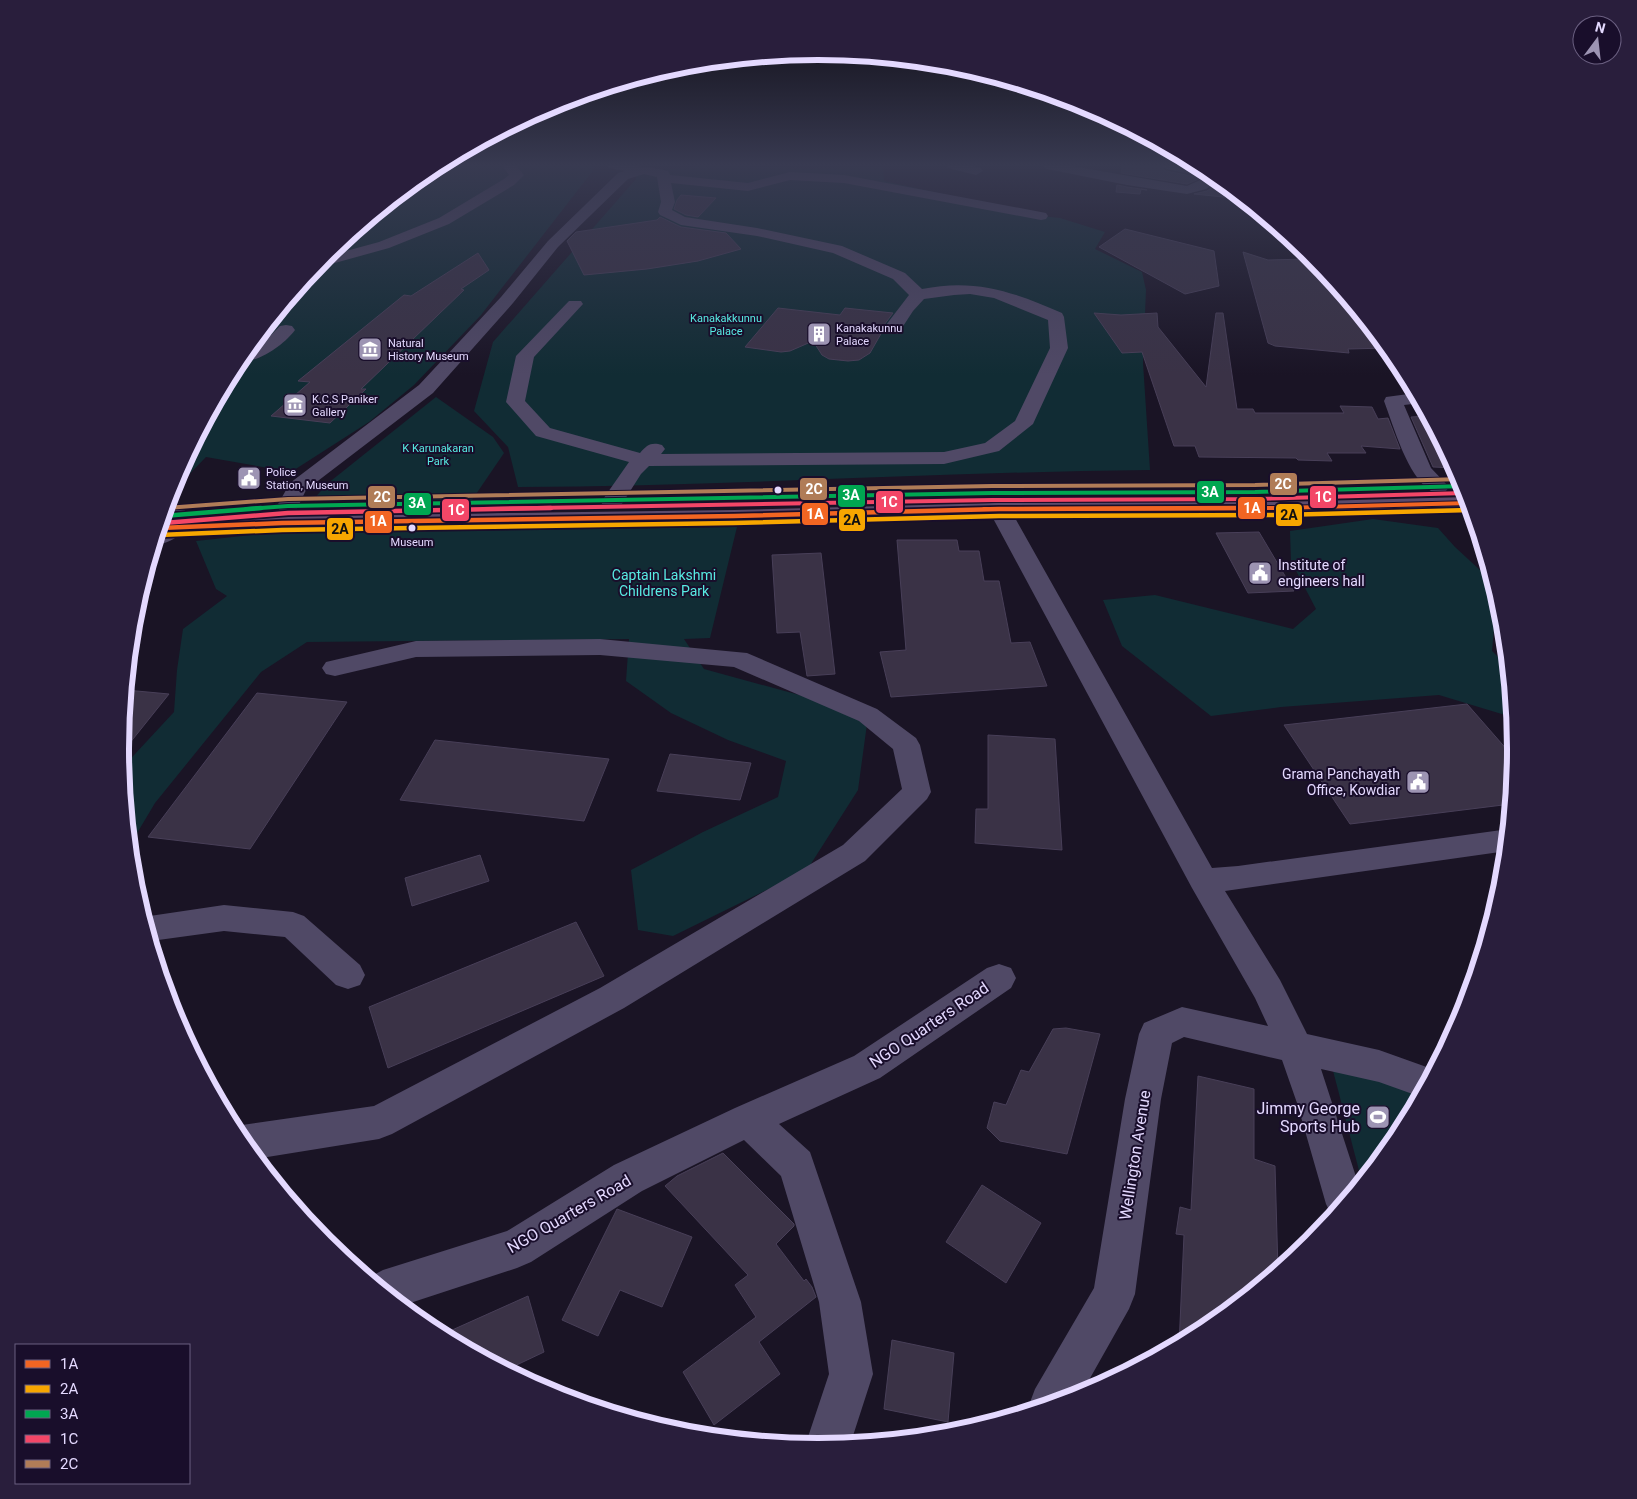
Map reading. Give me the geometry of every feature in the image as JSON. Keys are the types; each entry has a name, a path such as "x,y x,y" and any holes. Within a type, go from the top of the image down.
{"main road":[{"path":"169,520 288,506 612,502 992,493 1255,492 1456,486"},
{"path":"169,520 282,522 724,516 999,509 1280,508 1462,503"}],"street":[{"path":"335,259 384,245 409,235"},
{"path":"288,506 297,487 426,389 507,300 562,235"},
{"path":"770,235 837,250 866,260 899,276 918,296"},
{"path":"575,304 525,356 515,402 543,432 650,454 944,458 992,447 1023,424 1059,348 1056,317 998,292 973,288 946,290 918,296 902,313 892,330"},
{"path":"255,352 270,346 286,330"},
{"path":"1412,399 1393,401 1422,470 1439,487"},
{"path":"612,502 633,470 650,454"},
{"path":"999,509 1203,880 1268,990 1295,1046 1315,1103 1342,1198"},
{"path":"251,1142 379,1122 612,998 854,854 917,792 906,745 868,715 738,659 600,647 416,649 335,668"},
{"path":"1203,880 1238,878 1502,841"},
{"path":"152,928 224,918 293,925 348,975"},
{"name":"NGO Quarters Road","path":"389,1289 517,1248 628,1178 748,1120 867,1067 999,978"},
{"name":"Wellington Avenue","path":"1056,1396 1114,1294 1143,1099 1156,1034 1182,1022 1295,1046"},
{"path":"1295,1046 1380,1066 1423,1081"},
{"path":"748,1120 797,1165 840,1302 851,1374 830,1439"}],"green space":[{"path":"360,235 543,235 481,315 414,385 369,422 291,472 206,457 184,480 221,405 245,366 300,295"},
{"name":"Kanakakkunnu Palace","path":"587,235 1103,235 1095,249 1142,272 1146,290 1143,363 1150,470 518,487 508,447 474,411 493,342"},
{"name":"K Karunakaran Park","path":"436,397 493,437 504,453 472,500 313,500 327,484"},
{"path":"1373,519 1438,528 1455,547 1486,576 1495,616 1492,651 1502,661 1507,718 1505,715 1439,695 1281,707 1211,716 1122,646 1103,600 1155,595 1293,629 1316,609 1291,561 1290,531"},
{"name":"Captain Lakshmi Childrens Park","path":"737,527 710,638 684,639 704,669 821,701 867,724 858,790 807,870 673,936 638,930 631,870 703,832 778,797 786,761 728,740 671,713 626,681 629,639 307,642 261,672 155,803 135,837 130,795 129,760 174,712 177,670 183,629 227,596 216,589 196,541 271,533"},
{"name":"Jimmy George Sports Hub","path":"1331,1063 1416,1094 1392,1133 1360,1176"}],"building":[{"path":"573,235 728,235 741,249 698,261 647,269 584,275 567,241"},
{"path":"1116,235 1149,235 1214,251 1219,286 1185,294 1099,247"},
{"path":"1243,252 1268,260 1303,259 1337,295 1379,348 1348,349 1349,353 1275,346 1268,343"},
{"path":"478,253 489,270 461,289 464,290 361,389 366,389 330,423 271,416 310,382 298,381 404,295 411,296"},
{"name":"Kanakakunnu Palace","path":"778,308 840,315 845,308 893,313 881,329 882,332 870,353 859,360 829,359 822,355 813,341 790,351 781,352 745,347"},
{"path":"1094,313 1121,315 1157,313 1158,327 1206,387 1216,313 1223,313 1237,409 1253,409 1255,413 1344,413 1340,406 1372,407 1378,419 1388,418 1400,449 1361,446 1366,453 1327,453 1332,461 1298,460 1296,458 1199,457 1195,446 1174,446 1142,352 1122,353"},
{"path":"1422,416 1447,468 1433,467 1411,417"},
{"path":"1259,532 1294,591 1248,593 1216,533"},
{"path":"897,540 957,540 959,551 979,551 984,581 999,581 1011,643 1030,642 1047,686 891,697 880,652 906,650"},
{"path":"821,553 835,674 807,676 800,632 777,633 772,555"},
{"path":"132,691 169,694 129,744"},
{"path":"257,693 347,702 250,849 148,837"},
{"name":"Grama Panchayath Office, Kowdiar","path":"1467,704 1508,751 1506,805 1350,824 1284,725"},
{"path":"988,735 1055,739 1062,850 975,843 976,809 988,809"},
{"path":"435,740 609,759 584,821 400,800"},
{"path":"670,754 751,763 740,800 657,791"},
{"path":"480,855 489,881 412,906 405,878"},
{"path":"576,922 604,976 388,1068 369,1007"},
{"path":"1066,1028 1100,1034 1067,1154 1000,1141 987,1128 994,1102 1006,1105 1021,1070 1029,1072 1053,1029"},
{"path":"1198,1076 1254,1089 1254,1159 1275,1166 1278,1264 1238,1297 1179,1337 1184,1235 1176,1234 1180,1207 1191,1210"},
{"path":"723,1153 794,1224 776,1244 804,1281 806,1279 816,1297 759,1342 780,1374 714,1425 683,1372 756,1317 735,1285 748,1275 665,1186 677,1176"},
{"path":"982,1185 1041,1223 1006,1283 946,1242"},
{"path":"617,1209 692,1237 662,1307 620,1290 598,1336 562,1320"},
{"path":"528,1296 544,1352 512,1367 449,1331"},
{"path":"892,1340 954,1353 948,1422 884,1409"}],"transit line":[{"name":"2C","path":"173,507 288,499 992,486 1255,485 1453,479"},
{"name":"3A","path":"170,515 288,506 992,493 1255,492 1456,486"},
{"name":"1C","path":"168,523 288,513 992,500 1255,499 1459,493"},
{"name":"1A","path":"166,528 282,523 734,516 999,509 1280,508 1462,503"},
{"name":"2A","path":"164,535 282,530 734,523 999,516 1280,515 1465,510"}],"place":[{"name":"Kanakakunnu Palace","path":"819,334"},
{"name":"Natural History Museum","path":"370,349"},
{"name":"K.C.S Paniker Gallery","path":"295,405"},
{"name":"Police Station, Museum","path":"249,478"},
{"name":"Museum","path":"412,528"},
{"name":"Institute of engineers hall","path":"1260,573"},
{"name":"Grama Panchayath Office, Kowdiar","path":"1418,782"},
{"name":"Jimmy George Sports Hub","path":"1378,1117"}]}
